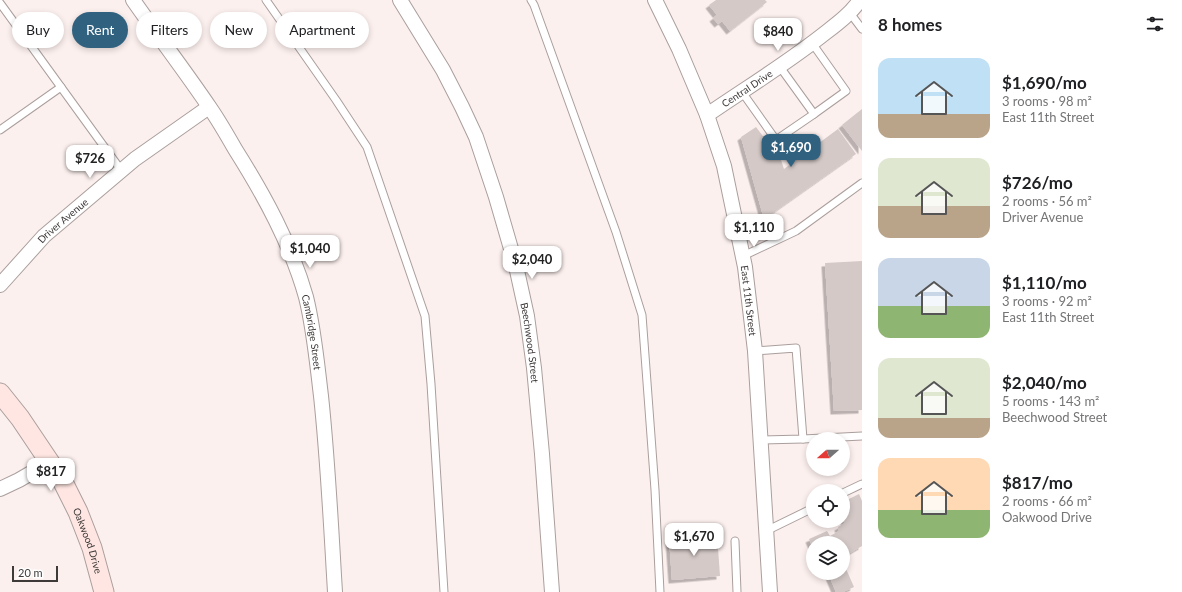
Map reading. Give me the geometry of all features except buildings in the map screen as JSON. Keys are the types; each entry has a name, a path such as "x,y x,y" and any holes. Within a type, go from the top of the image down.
{"street":[{"name":"Cambridge Street","path":"133,0 210,107 255,180 274,216 294,261 306,297 312,325 317,365 324,422 335,592"},
{"name":"Beechwood Street","path":"400,0 443,70 476,137 496,197 516,266 534,368 552,592"},
{"name":"East 11th Street","path":"656,0 707,115 724,166 743,256 755,351 770,592"},
{"name":"Central Drive","path":"707,115 795,56 850,13 860,0"},
{"name":"Driver Avenue","path":"0,285 44,236 121,170 210,107"},
{"name":"Oakwood Drive","path":"0,393 20,418 63,482 78,512 92,548 104,592"},
{"path":"0,489 50,462"}],"lane":[{"path":"266,0 367,147 425,316 431,384 444,592"},
{"path":"531,0 561,78 616,232 642,315 655,490 660,592"},
{"path":"0,3 121,170"},
{"path":"850,13 862,29"},
{"path":"742,92 776,140 814,114 846,91 812,43"},
{"path":"780,67 814,114"},
{"path":"0,130 61,87"},
{"path":"743,256 796,231 862,183"},
{"path":"755,351 796,348 803,439"},
{"path":"761,440 862,436"},
{"path":"850,490 862,484"},
{"path":"766,531 806,511"},
{"path":"735,541 737,592"}]}
